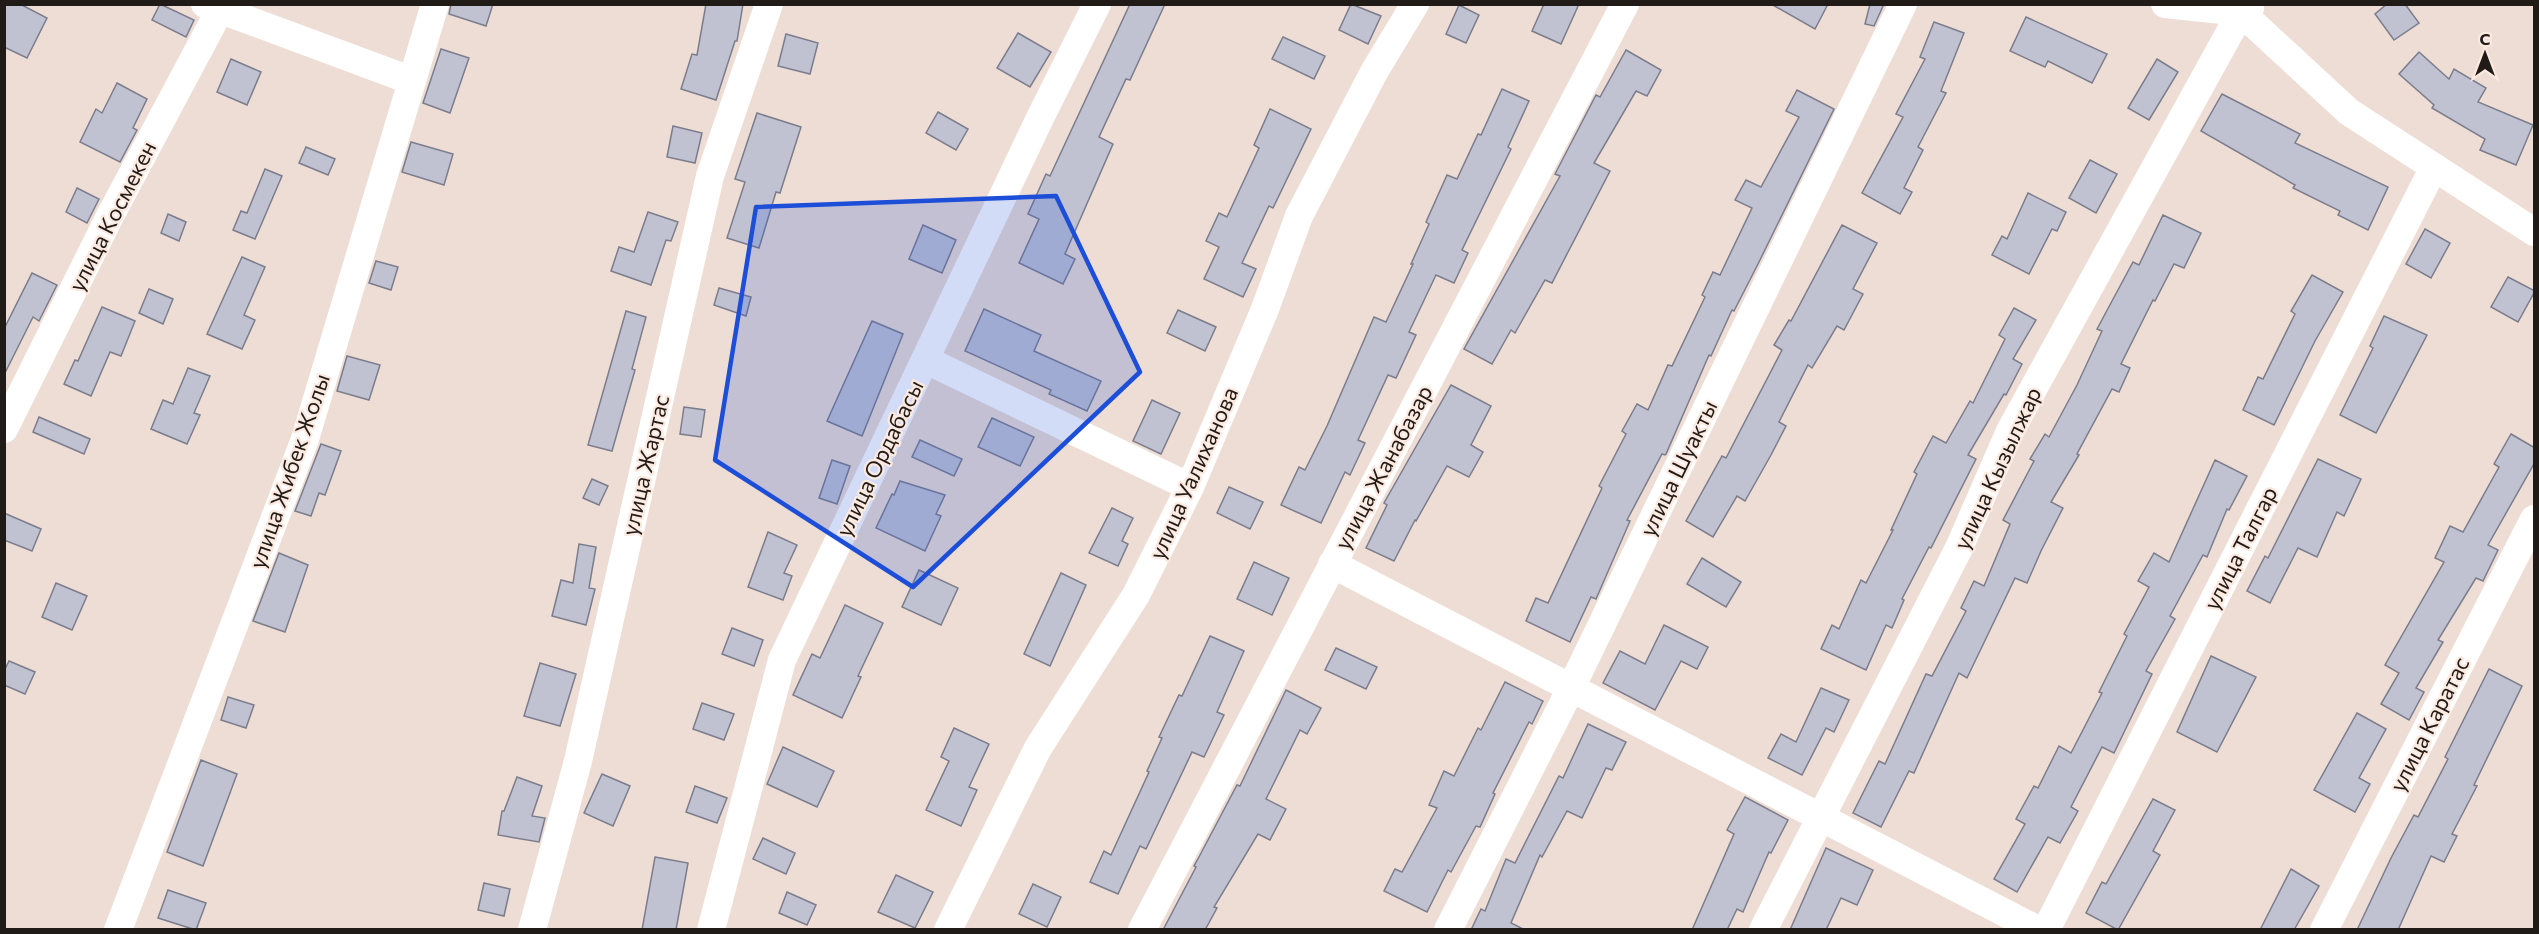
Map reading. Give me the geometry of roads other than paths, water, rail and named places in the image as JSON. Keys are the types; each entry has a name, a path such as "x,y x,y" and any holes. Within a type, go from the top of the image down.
{"street":[{"name":"улица Жибек Жолы","path":"118,930 304,439 410,80 435,4"},
{"name":"улица Жартас","path":"532,930 578,761 710,176 770,4"},
{"name":"улица Ордабасы","path":"711,930 782,660 1040,118 1097,4"},
{"name":"улица Уалиханова","path":"948,930 1038,748 1136,595 1190,487 1265,309 1299,216 1374,72 1415,4"},
{"name":"улица Жанабазар","path":"1142,930 1625,4"},
{"name":"улица Шуакты","path":"1448,930 1571,688 1903,4"},
{"path":"2165,4 2243,7 2349,112 2535,232"},
{"path":"216,7 410,80"},
{"name":"улица Космекен","path":"4,429 216,7"},
{"name":"улица Кызылжар","path":"1763,930 1959,548 2010,431 2243,7"},
{"name":"улица Талгар","path":"2046,930 2434,167"},
{"path":"926,360 1190,487"},
{"name":"улица Каратас","path":"2324,930 2535,519"},
{"path":"1332,564 2038,930"}]}
